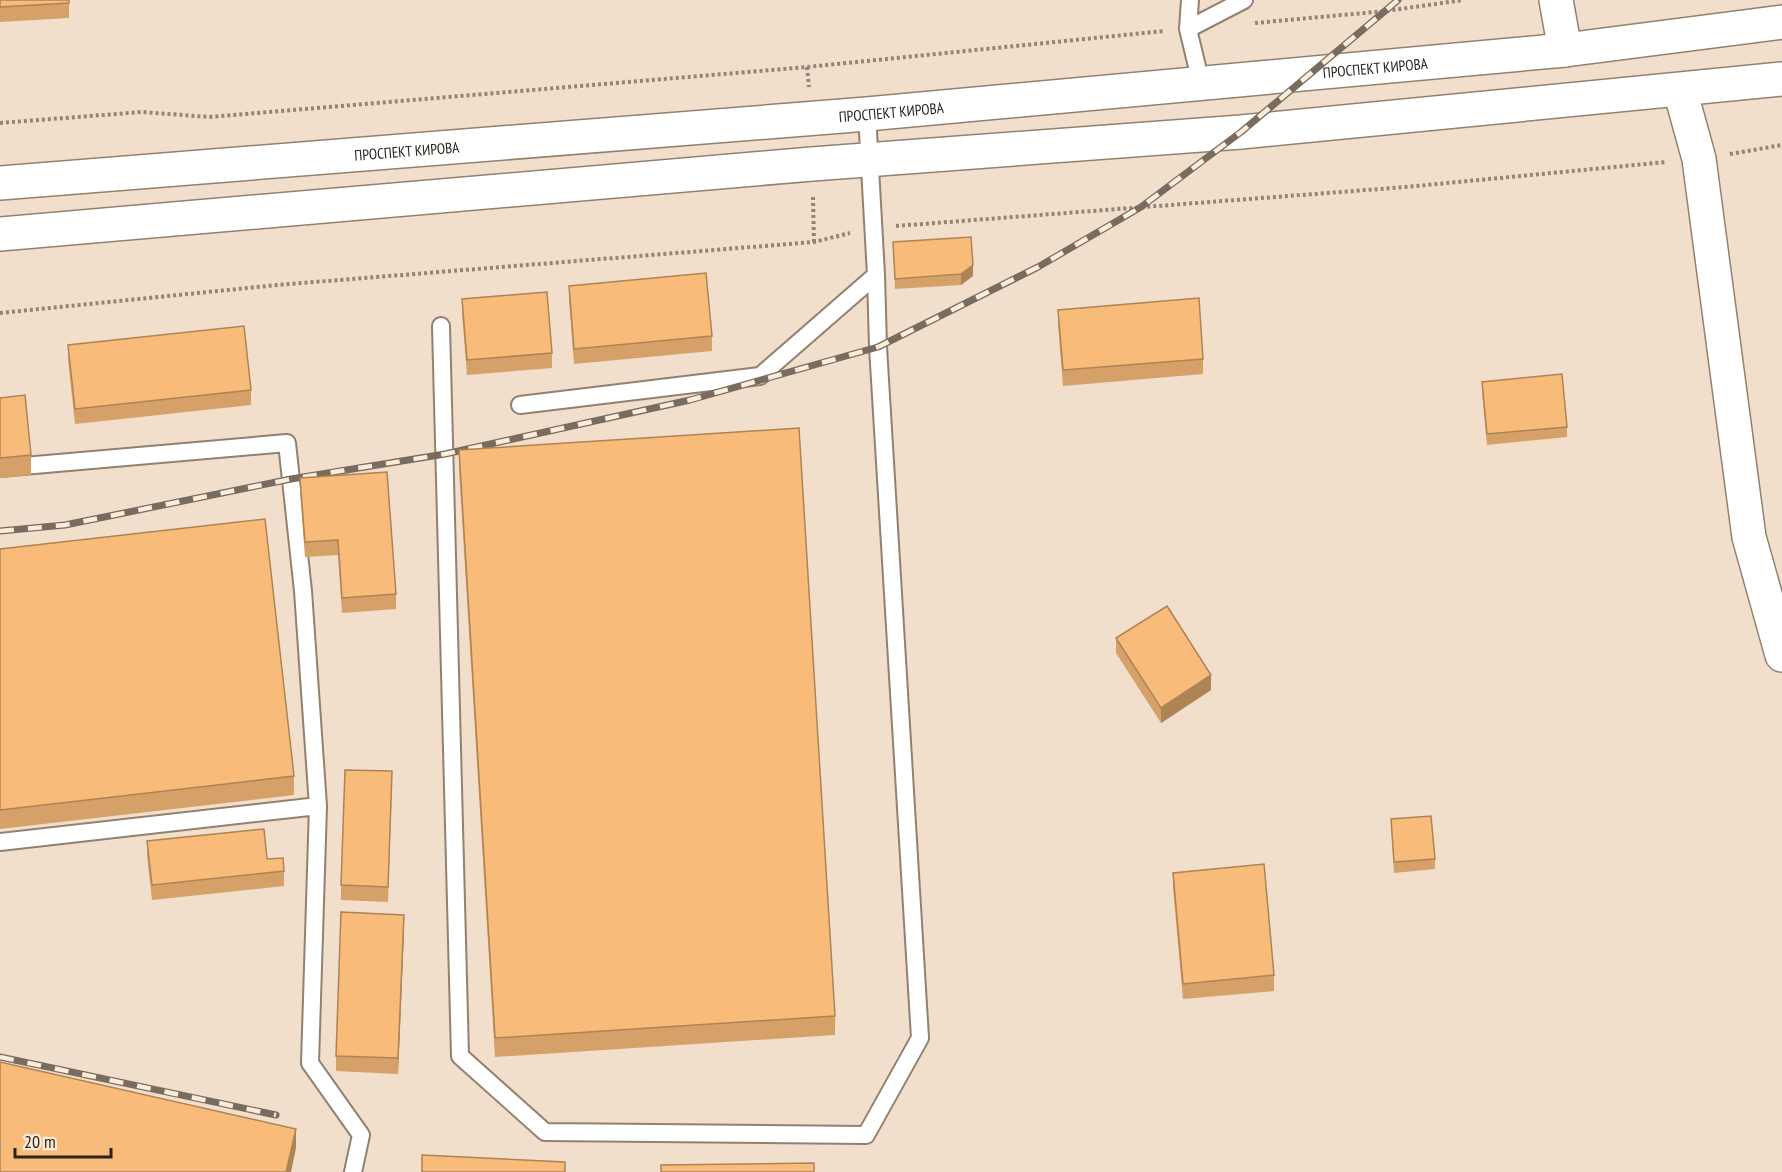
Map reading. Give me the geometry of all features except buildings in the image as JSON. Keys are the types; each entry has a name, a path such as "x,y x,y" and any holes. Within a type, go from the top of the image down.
{"main road":[{"path":"1556,0 1565,50"},
{"name":"ПРОСПЕКТ КИРОВА","path":"0,183 867,114 1565,50 1782,22"},
{"path":"0,234 800,165 1241,132 1782,79"},
{"path":"1680,90 1699,159 1749,537 1782,655"}],"lane":[{"path":"1190,0 1188,29 1201,83"},
{"path":"1188,29 1244,0"},
{"path":"441,326 460,1056 544,1132 866,1135 920,1038 878,347 867,114"},
{"path":"520,405 760,376 876,275"},
{"path":"0,468 287,443 303,591 318,806 310,1063 361,1135 353,1172"},
{"path":"0,842 318,806"}],"path":[{"path":"1246,24 1386,11 1463,0"},
{"path":"0,123 142,112 209,117 807,67 1188,29"}],"railway":[{"path":"0,531 65,525 291,479 445,454 690,400 878,347 1038,267 1141,207 1241,132 1398,0"},
{"path":"0,1057 276,1115"}]}
